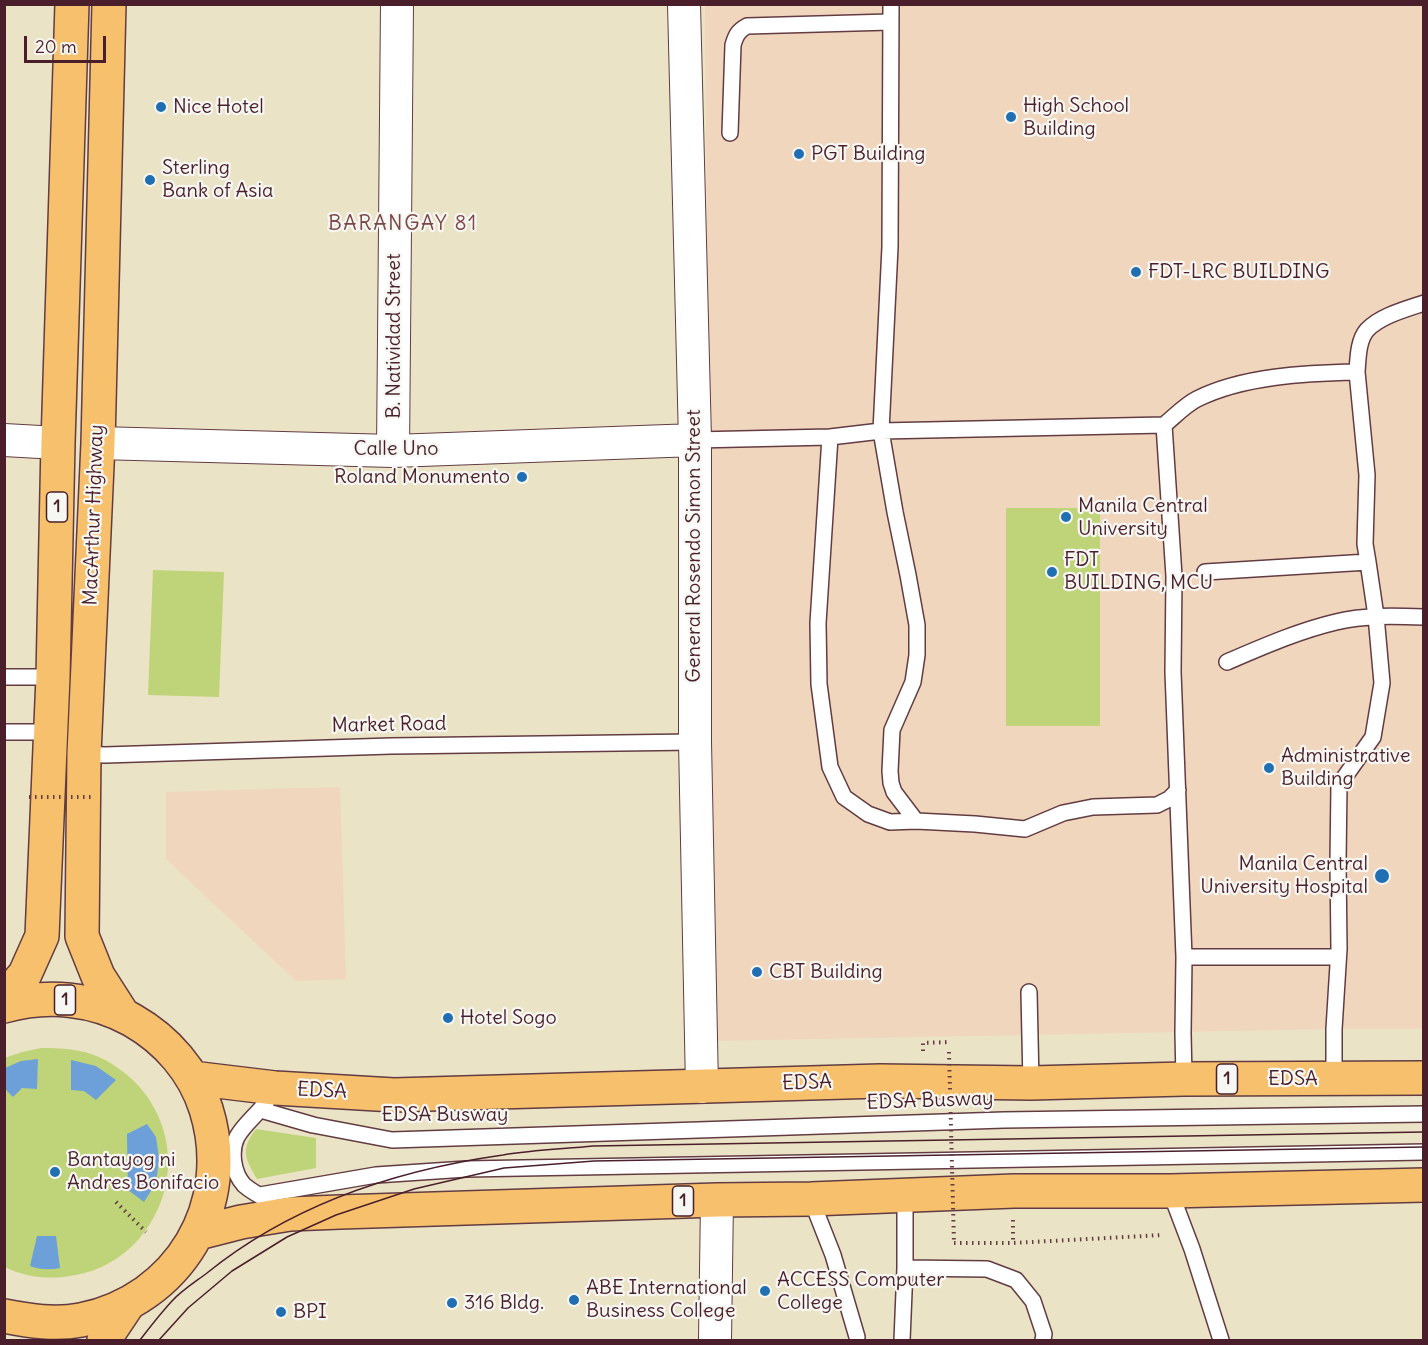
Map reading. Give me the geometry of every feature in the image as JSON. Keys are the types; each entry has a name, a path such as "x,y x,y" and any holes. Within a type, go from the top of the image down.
{"main road":[{"name":"MacArthur Highway","path":"4,999 25,974 42,936 53,677 72,4"},
{"name":"MacArthur Highway","path":"109,4 98,443 84,754 82,936 98,976 123,1015"},
{"name":"1","path":"4,1006 22,1001 74,1000 123,1015 144,1027 162,1041 192,1078 203,1099 211,1125 215,1153 214,1180 208,1207 198,1233 169,1274 150,1291 104,1314 71,1321 53,1323 4,1316"},
{"name":"EDSA","path":"192,1078 268,1099 880,1081 1031,1083 1184,1079 1424,1078"},
{"name":"1","path":"198,1233 242,1222 290,1214 1014,1191 1170,1191 1424,1185"},
{"path":"104,1341 128,1304"}],"street":[{"name":"B. Natividad Street","path":"393,451 397,4"},
{"name":"General Rosendo Simon Street","path":"684,4 695,440 695,742 702,1087"},
{"path":"4,440 58,443"},
{"name":"Calle Uno","path":"98,443 393,451 695,440"},
{"path":"715,1341 717,1200"}],"lane":[{"path":"891,4 890,247 881,431 909,575 917,625 917,655 913,682 892,730 890,771 894,792 916,821"},
{"path":"730,133 733,45 737,33 742,29 747,26 890,22"},
{"path":"1335,1079 1339,784 1373,737 1382,683 1376,616 1365,544 1367,475 1357,372 1358,350 1366,331 1388,315 1424,303"},
{"path":"695,440 830,437 881,431 1164,425 1195,400 1225,387 1312,373 1357,372"},
{"path":"1164,425 1174,576 1173,672 1184,957 1184,1079"},
{"path":"830,437 818,623 819,684 830,767 844,797 868,814 890,822 975,824 1025,830 1064,813 1094,807 1157,805 1178,790"},
{"path":"1205,572 1368,562"},
{"path":"1227,662 1337,621 1376,616 1424,617"},
{"path":"4,677 53,677"},
{"path":"4,732 50,732"},
{"name":"Market Road","path":"84,754 391,746 695,742"},
{"path":"1184,957 1338,957"},
{"path":"1029,992 1031,1083"},
{"path":"268,1099 237,1138 232,1153 244,1184 290,1214"},
{"name":"EDSA Busway","path":"268,1099 313,1125 392,1140 1004,1120 1424,1114"},
{"path":"260,1195 376,1175 466,1169 1424,1152"},
{"path":"1170,1191 1221,1341"},
{"path":"902,1341 905,1195"},
{"path":"811,1199 832,1255 857,1337"},
{"path":"905,1268 987,1269 1016,1280 1033,1301 1044,1334 1043,1341"}],"path":[{"path":"29,797 95,797"},
{"path":"923,1052 923,1042 949,1042"},
{"path":"949,1052 954,1243 1013,1243 1186,1233"},
{"path":"116,1202 146,1232"},
{"path":"1013,1220 1013,1243"}],"shaded area":[{"name":"Manila Central University","path":"705,5 1423,5 1423,1029 714,1041"},
{"path":"340,787 346,979 296,981 166,859 166,792"}],"green space":[{"path":"1006,508 1100,508 1100,726 1006,726"},
{"path":"153,570 224,572 219,697 148,695"},
{"path":"41,1048 85,1052 99,1057 124,1072 143,1092 157,1114 166,1139 168,1165 165,1191 155,1216 138,1240 132,1247 102,1267 67,1277 31,1276 5,1267 4,1058"},
{"path":"256,1129 316,1138 316,1168 257,1179 246,1154 248,1143"}],"water":[{"path":"38,1059 37,1089 22,1088 13,1097 5,1089 5,1068 21,1061"},
{"path":"71,1060 96,1066 116,1080 96,1100 84,1091 71,1090"},
{"path":"147,1124 156,1137 159,1158 154,1186 144,1202 128,1190 127,1134"},
{"path":"37,1236 56,1236 60,1268 45,1269 30,1266"}],"tram line":[{"path":"140,1340 180,1294 239,1249 274,1228 347,1194 385,1181 424,1170 503,1155 593,1146 1424,1132"},
{"path":"159,1340 188,1308 232,1271 287,1237 336,1215 414,1189 504,1168 594,1161 1424,1147"}],"place":[{"name":"Nice Hotel","path":"161,107"},
{"name":"High School Building","path":"1011,117"},
{"name":"PGT Building","path":"799,154"},
{"name":"Sterling Bank of Asia","path":"150,180"},
{"name":"FDT-LRC BUILDING","path":"1136,272"},
{"name":"Roland Monumento","path":"522,477"},
{"name":"Manila Central University","path":"1066,517"},
{"name":"FDT BUILDING, MCU","path":"1052,572"},
{"name":"Administrative Building","path":"1269,768"},
{"name":"Manila Central University Hospital","path":"1382,876"},
{"name":"CBT Building","path":"757,972"},
{"name":"Hotel Sogo","path":"448,1018"},
{"name":"Bantayog ni Andres Bonifacio","path":"55,1172"},
{"name":"ACCESS Computer College","path":"765,1291"},
{"name":"ABE International Business College","path":"574,1300"},
{"name":"316 Bldg.","path":"452,1303"},
{"name":"BPI","path":"281,1312"}],"district":[{"name":"BARANGAY 81","path":"403,224"}]}
